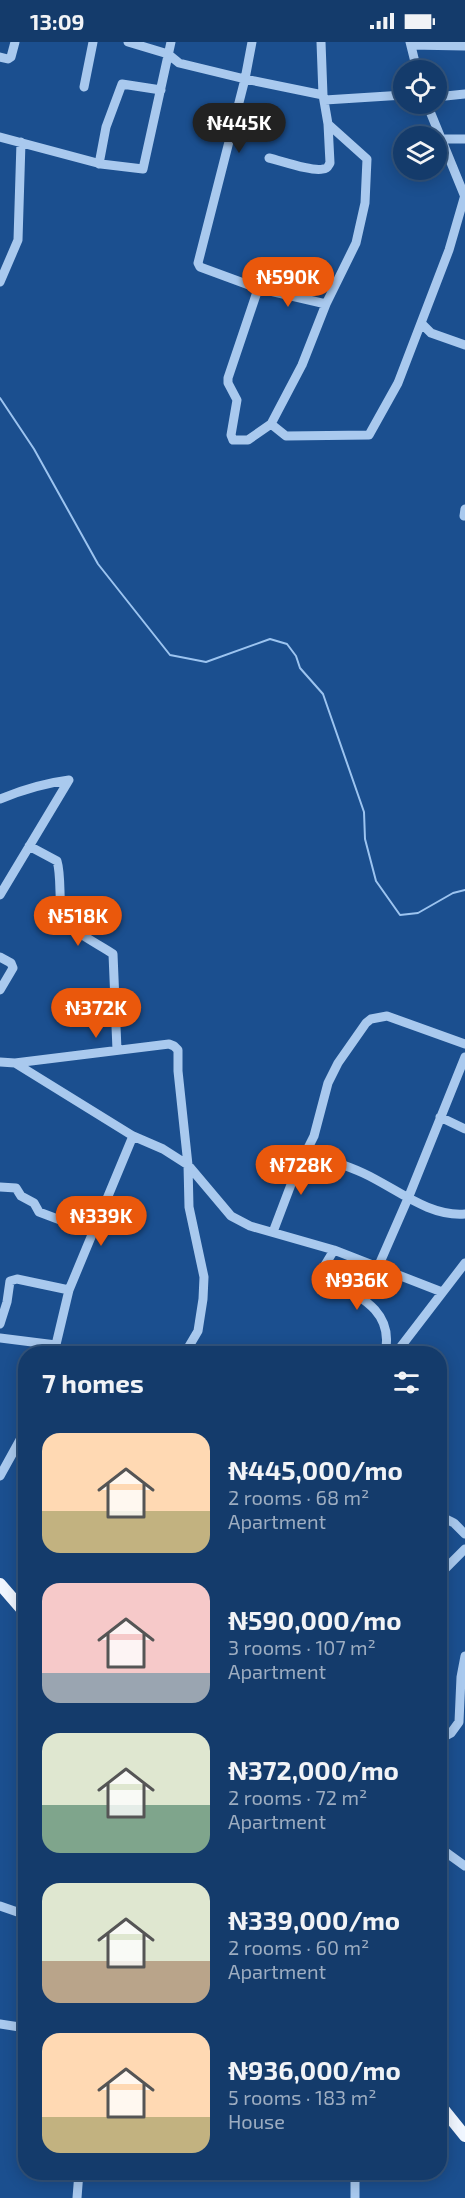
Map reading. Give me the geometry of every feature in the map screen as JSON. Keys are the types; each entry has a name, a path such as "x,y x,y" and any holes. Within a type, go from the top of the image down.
{"main road":[{"path":"0,1584 18,1605"},
{"path":"447,2116 465,2136"}],"street":[{"path":"0,57 8,59 11,57 15,42"},
{"path":"84,87 93,42"},
{"path":"128,42 168,54 179,63 324,98 393,95"},
{"path":"0,137 99,164 143,169 171,42"},
{"path":"252,42 245,79 198,263 200,267 257,288 326,304"},
{"path":"269,158 324,170 330,163 321,42"},
{"path":"415,60 411,43 465,46"},
{"path":"99,164 106,127 122,84 161,90"},
{"path":"447,96 465,94"},
{"path":"257,288 228,378 228,383 237,400 231,435 233,440 248,440 271,424 302,365 326,304 356,243 365,203 367,159 328,124"},
{"path":"447,139 465,139"},
{"path":"0,282 18,240 21,142"},
{"path":"271,424 286,436 369,435 398,383 459,219 465,196 447,153"},
{"path":"421,323 431,333 465,345"},
{"path":"0,799 22,790 69,780 0,895"},
{"path":"29,846 57,861 63,917 69,925 113,954 117,1050"},
{"path":"0,957 11,963 13,968 0,990"},
{"path":"273,1232 295,1173 309,1150 328,1083 343,1056 370,1019 387,1016 465,1044"},
{"path":"0,1062 15,1063 169,1044 177,1050 188,1165 189,1207 204,1277 198,1330 189,1346"},
{"path":"378,1267 409,1197 465,1057"},
{"path":"15,1063 133,1136 163,1149 188,1165 231,1216 250,1226 334,1250 442,1292"},
{"path":"440,1117 465,1129"},
{"path":"56,1346 69,1290 133,1136"},
{"path":"309,1150 315,1155 362,1172 438,1212 453,1215 465,1214"},
{"path":"0,1187 16,1188 21,1196 34,1203 39,1212 92,1232"},
{"path":"334,1250 325,1265 325,1276 367,1301 376,1310 384,1323 388,1341 387,1346"},
{"path":"401,1346 465,1263"},
{"path":"0,1324 10,1281 17,1279 69,1290"},
{"path":"0,1338 40,1346"},
{"path":"0,1476 18,1443"},
{"path":"447,1520 465,1534"},
{"path":"447,1567 465,1549"},
{"path":"447,1735 459,1722 461,1677 465,1656"},
{"path":"447,1853 465,1866"},
{"path":"0,1906 18,1912"},
{"path":"0,2024 18,2027"},
{"path":"76,2198 78,2180"},
{"path":"355,2198 356,2180"}],"waterway":[{"path":"0,398 34,449 98,564 170,655 206,662 270,639 287,644 296,656 300,668 323,694 364,812 365,839 376,881 400,915 418,913 453,893 465,890"}]}
